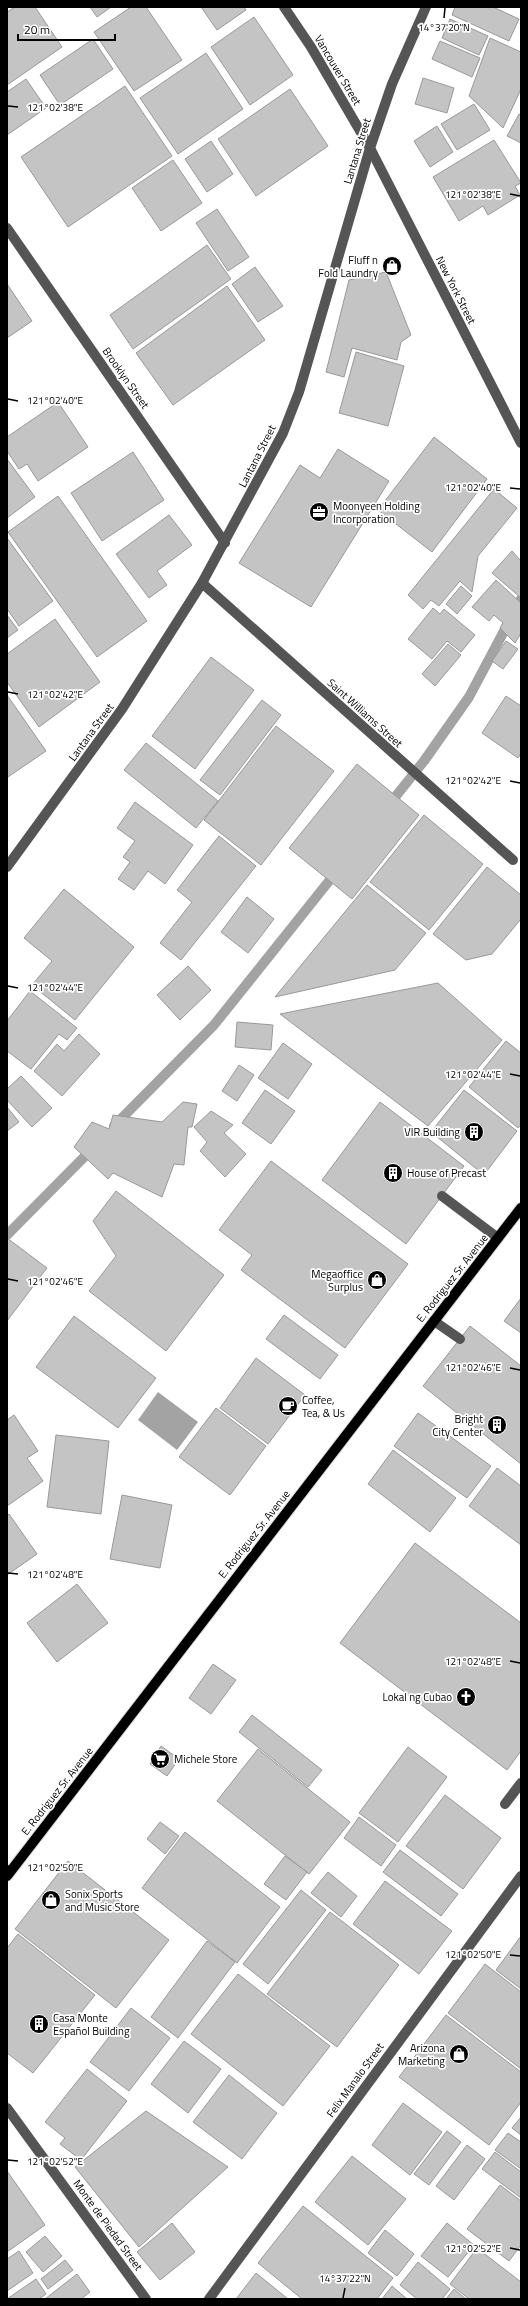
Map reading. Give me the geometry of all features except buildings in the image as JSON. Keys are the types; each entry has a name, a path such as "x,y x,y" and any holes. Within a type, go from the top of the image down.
{"main road":[{"name":"E. Rodriguez Sr. Avenue","path":"7,1876 521,1208"}],"street":[{"name":"Vancouver Street","path":"284,7 311,46 370,148"},
{"name":"Lantana Street","path":"10,864 122,709 202,583 225,543 283,433 299,392 370,148 392,84 426,7"},
{"name":"New York Street","path":"370,148 521,443"},
{"name":"Brooklyn Street","path":"7,228 225,543"},
{"name":"Saint Williams Street","path":"202,583 513,860"},
{"path":"7,850 10,864"},
{"path":"442,1196 498,1238"},
{"path":"434,1321 460,1339"},
{"path":"505,1804 521,1783"},
{"name":"Felix Manalo Street","path":"209,2299 521,1876"},
{"name":"Monte de Piedad Street","path":"7,2108 146,2299"}],"shaded area":[{"path":"158,1392 198,1422 177,1450 138,1420"}],"waterway":[{"path":"388,806 424,761 469,697 521,599"},
{"path":"114,1126 214,1025 337,871"},
{"path":"7,1235 93,1148"}],"place":[{"name":"Fluff n Fold Laundry","path":"392,266"},
{"name":"Moonyeen Holding Incorporation","path":"319,512"},
{"name":"VIR Building","path":"474,1132"},
{"name":"House of Precast","path":"393,1173"},
{"name":"Megaoffice Surplus","path":"377,1280"},
{"name":"Coffee, Tea, & Us","path":"288,1406"},
{"name":"Bright City Center","path":"497,1425"},
{"name":"Lokal ng Cubao","path":"466,1697"},
{"name":"Michele Store","path":"160,1759"},
{"name":"Sonix Sports and Music Store","path":"51,1900"},
{"name":"Casa Monte Español Building","path":"39,2024"},
{"name":"Arizona Marketing","path":"459,2054"}]}
